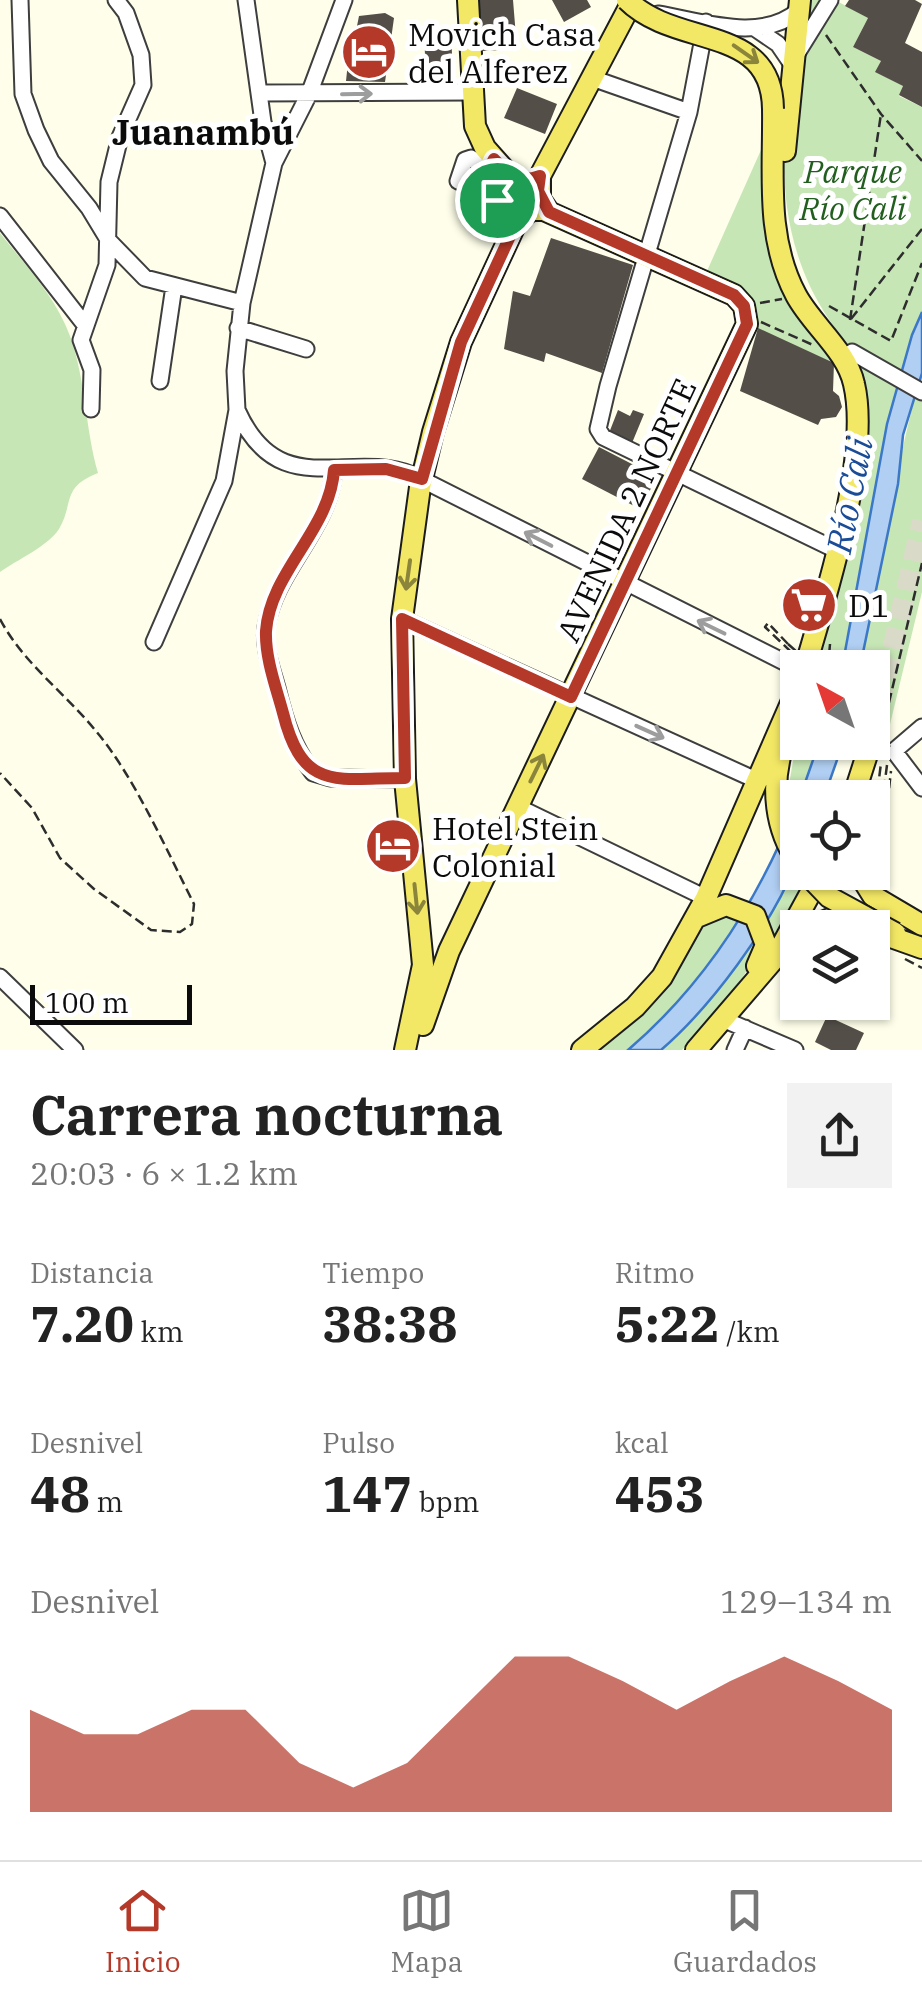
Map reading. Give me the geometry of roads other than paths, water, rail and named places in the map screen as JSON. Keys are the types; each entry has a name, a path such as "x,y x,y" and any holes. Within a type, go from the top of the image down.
{"main road":[{"path":"405,1050 422,982 405,778 402,619 422,479 461,342 518,214 475,126 468,0"},
{"path":"549,212 538,191 540,176 634,5 655,22 704,30 734,45 762,66 772,85 774,217 780,249 796,294 851,362"},
{"path":"798,5 785,155 785,213 807,287 851,362 858,411 838,550 811,650"},
{"path":"774,217 785,155"},
{"path":"497,168 521,180 540,176"},
{"path":"518,214 532,210 549,212 646,255"},
{"name":"AVENIDA 2 NORTE","path":"415,1050 450,951 677,473 746,315 734,295 646,255"},
{"path":"582,1050 635,1007 662,977 703,909 780,731"},
{"path":"780,755 775,794 780,824"},
{"path":"725,1020 775,958 812,890"},
{"path":"823,890 922,948"},
{"path":"869,890 922,925"},
{"path":"703,909 726,904 746,910 761,924 766,945 725,1020"},
{"path":"890,936 922,948"},
{"path":"421,947 434,956 450,951"},
{"path":"696,1050 780,957"}],"street":[{"path":"20,0 22,94 51,161 90,208 109,242 145,278 242,303"},
{"path":"90,408 92,370 81,340 107,266 109,182 120,136 143,85 144,67 126,14 116,0"},
{"path":"246,0 263,122 274,163"},
{"path":"154,642 224,481 238,410 238,328 274,163 309,94 344,0"},
{"path":"756,28 778,44 791,64 827,0"},
{"path":"798,5 779,24 704,30 690,112 598,420 603,437 838,550"},
{"path":"592,78 690,112"},
{"path":"260,92 472,92"},
{"path":"497,200 503,182 497,168 468,158 456,179 518,214"},
{"path":"0,216 85,325"},
{"path":"160,381 174,286"},
{"path":"238,328 306,349"},
{"path":"851,362 878,367 922,392"},
{"path":"238,410 254,440 284,461 334,470 386,469 422,479 780,661"},
{"path":"334,470 327,504 276,597 266,626 266,648 288,732 314,773 330,778 405,778"},
{"path":"402,619 758,780"},
{"path":"890,739 922,727"},
{"path":"890,754 922,788"},
{"path":"518,807 703,909"},
{"path":"0,977 76,1050"},
{"path":"725,1020 795,1050"},
{"path":"735,1050 745,1028"}],"water":[{"path":"922,312 922,373 903,435 898,484 864,650 845,650 887,424"},
{"path":"813,760 837,760 830,780 806,780"},
{"path":"780,842 780,890 784,890 737,965 700,1012 661,1050 628,1050 706,968 766,872"}],"tunnel":[{"path":"890,659 922,521"}],"place":[{"name":"Movich Casa del Alferez","path":"369,52"},
{"name":"D1","path":"809,605"},
{"name":"Hotel Stein Colonial","path":"393,846"}],"district":[{"name":"Juanambú","path":"203,132"}],"park label":[{"name":"Parque Río Cali","path":"853,190"}],"water label":[{"name":"Río Cali","path":"849,495"}]}
